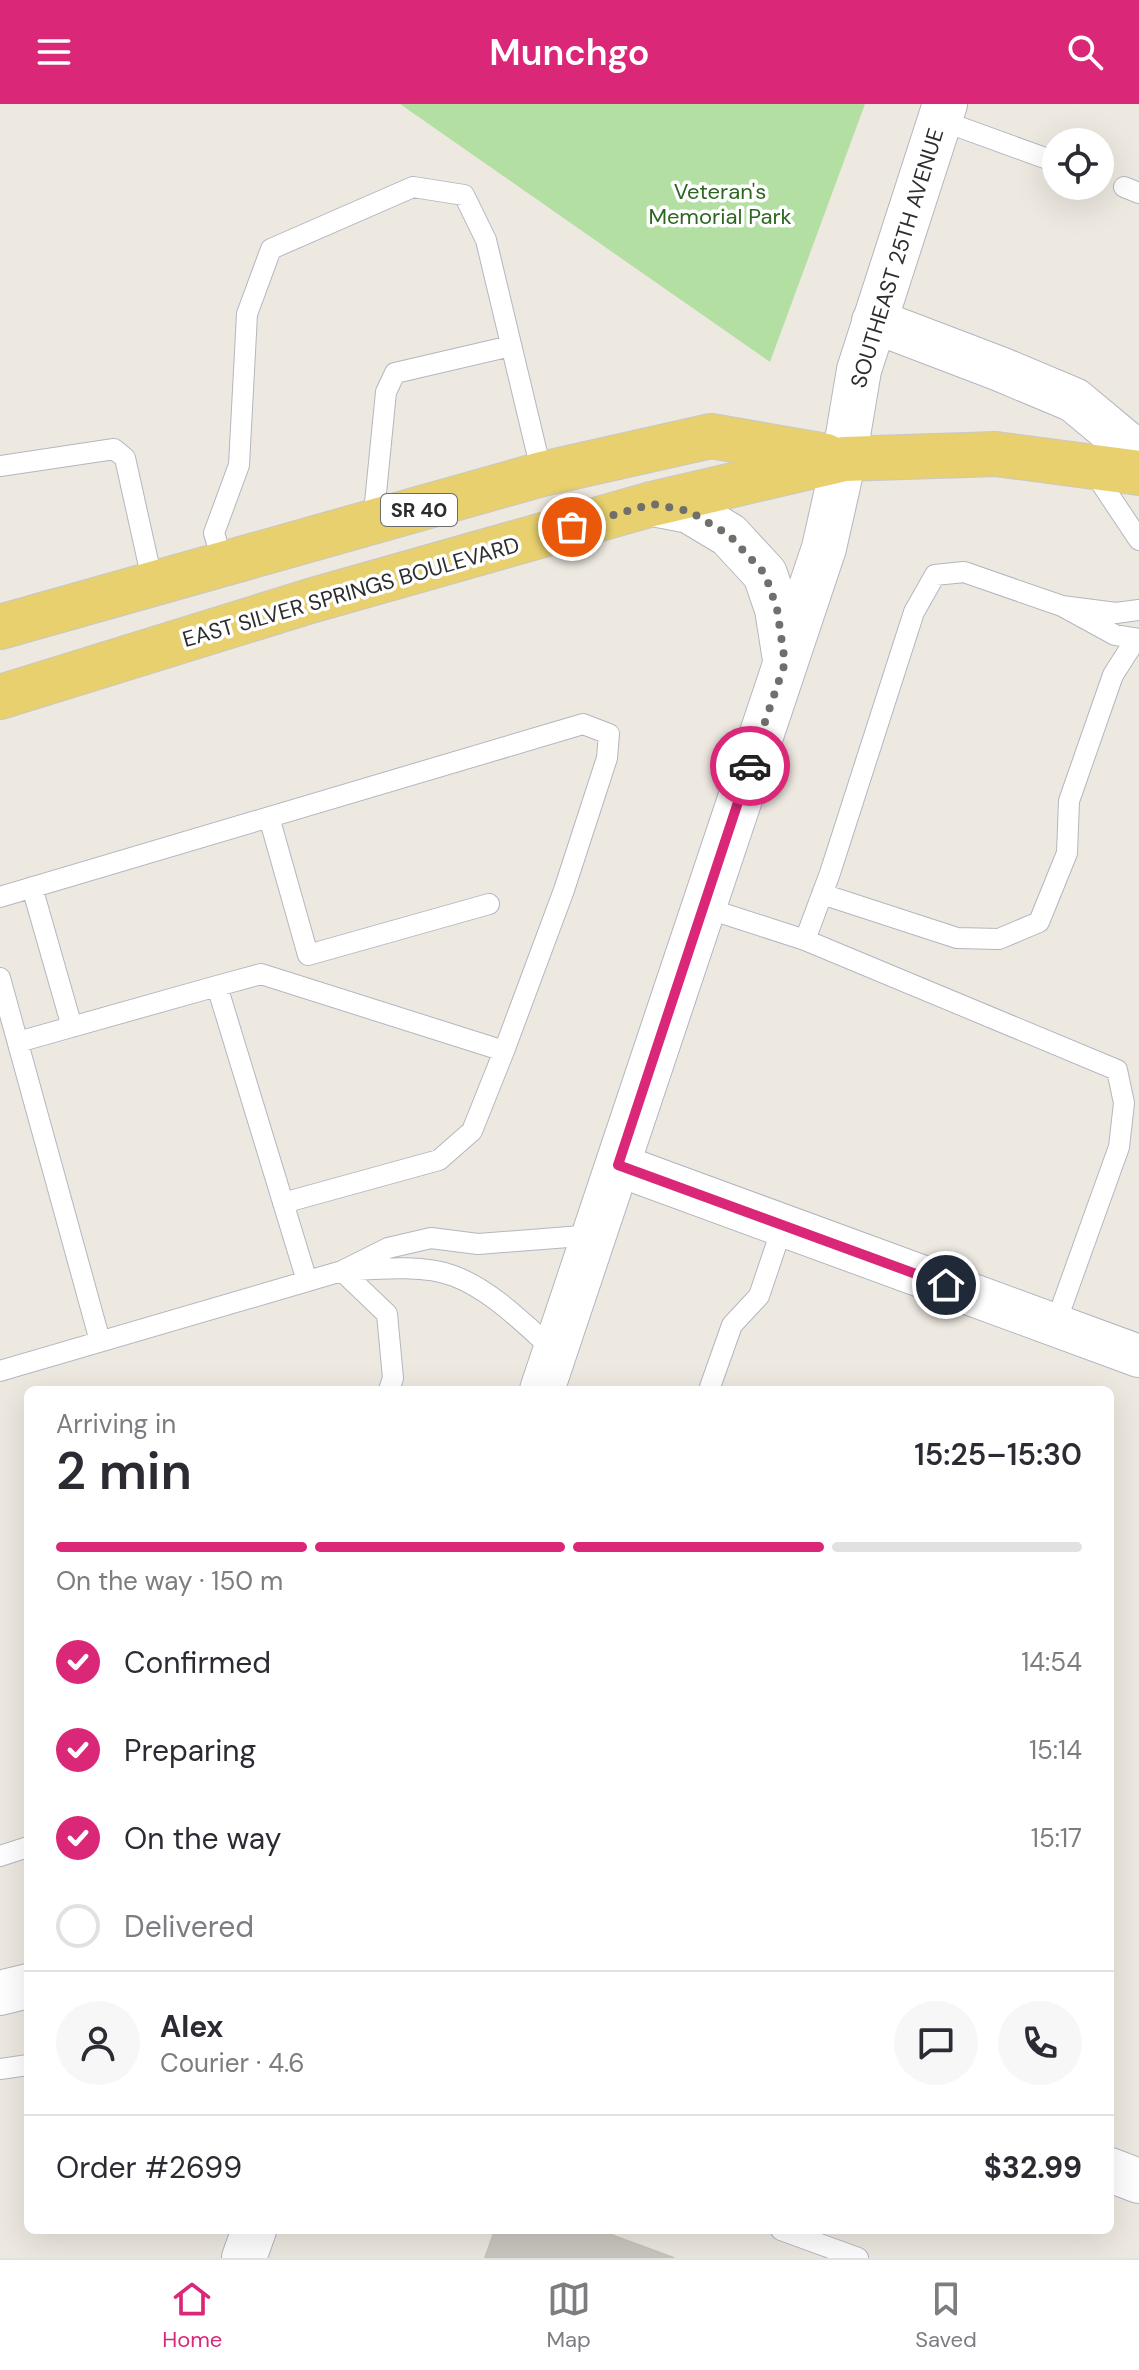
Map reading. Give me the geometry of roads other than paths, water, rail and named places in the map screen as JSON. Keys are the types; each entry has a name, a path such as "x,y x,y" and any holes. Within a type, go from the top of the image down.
{"main road":[{"name":"SOUTHEAST 25TH AVENUE","path":"549,1379 594,1235 824,548 844,459 859,370 943,112"},
{"path":"874,321 1074,400 1139,454"},
{"name":"EAST SILVER SPRINGS BOULEVARD","path":"0,627 542,474 711,436 844,459"},
{"name":"EAST SILVER SPRINGS BOULEVARD","path":"0,697 310,601 652,504 844,459 996,454 1139,473"},
{"path":"652,504 689,511 729,535 765,574 777,609 785,663"},
{"path":"0,1993 24,1987"},
{"path":"1114,2172 1139,2181"},
{"path":"244,2258 253,2234"}],"street":[{"path":"618,1165 1139,1356"}],"lane":[{"path":"943,112 1042,156"},
{"path":"223,563 214,533 239,465 247,314 271,249 413,187 464,195 486,240 542,474"},
{"path":"373,523 386,392 395,373 511,346"},
{"path":"0,466 114,449 125,458 153,584"},
{"path":"1089,465 1139,540"},
{"path":"805,940 914,612 935,575 964,572 1062,606 1115,635 1137,639 1113,675 1069,801 1067,853 1039,922 999,939 957,938 822,894"},
{"path":"1062,606 1116,613 1139,610"},
{"path":"0,897 583,724 609,734 607,758 564,890 472,1131 439,1160 283,1203"},
{"path":"269,817 308,955 293,985"},
{"path":"32,887 72,1027"},
{"path":"308,955 489,904"},
{"path":"703,907 805,940 1117,1070 1129,1150 1055,1325"},
{"path":"18,1042 261,974 504,1051"},
{"path":"0,978 100,1341"},
{"path":"217,986 307,1281"},
{"path":"710,1386 732,1325 759,1296 783,1225"},
{"path":"0,1371 342,1271 388,1248 431,1238 478,1244 594,1235"},
{"path":"342,1271 412,1269 454,1276 494,1299 549,1379"},
{"path":"342,1271 387,1314 393,1378 390,1386"},
{"path":"0,1856 24,1848"},
{"path":"0,2069 24,2066"},
{"path":"791,2234 858,2258"}],"park label":[{"name":"Veteran's Memorial Park","path":"720,204"}]}
